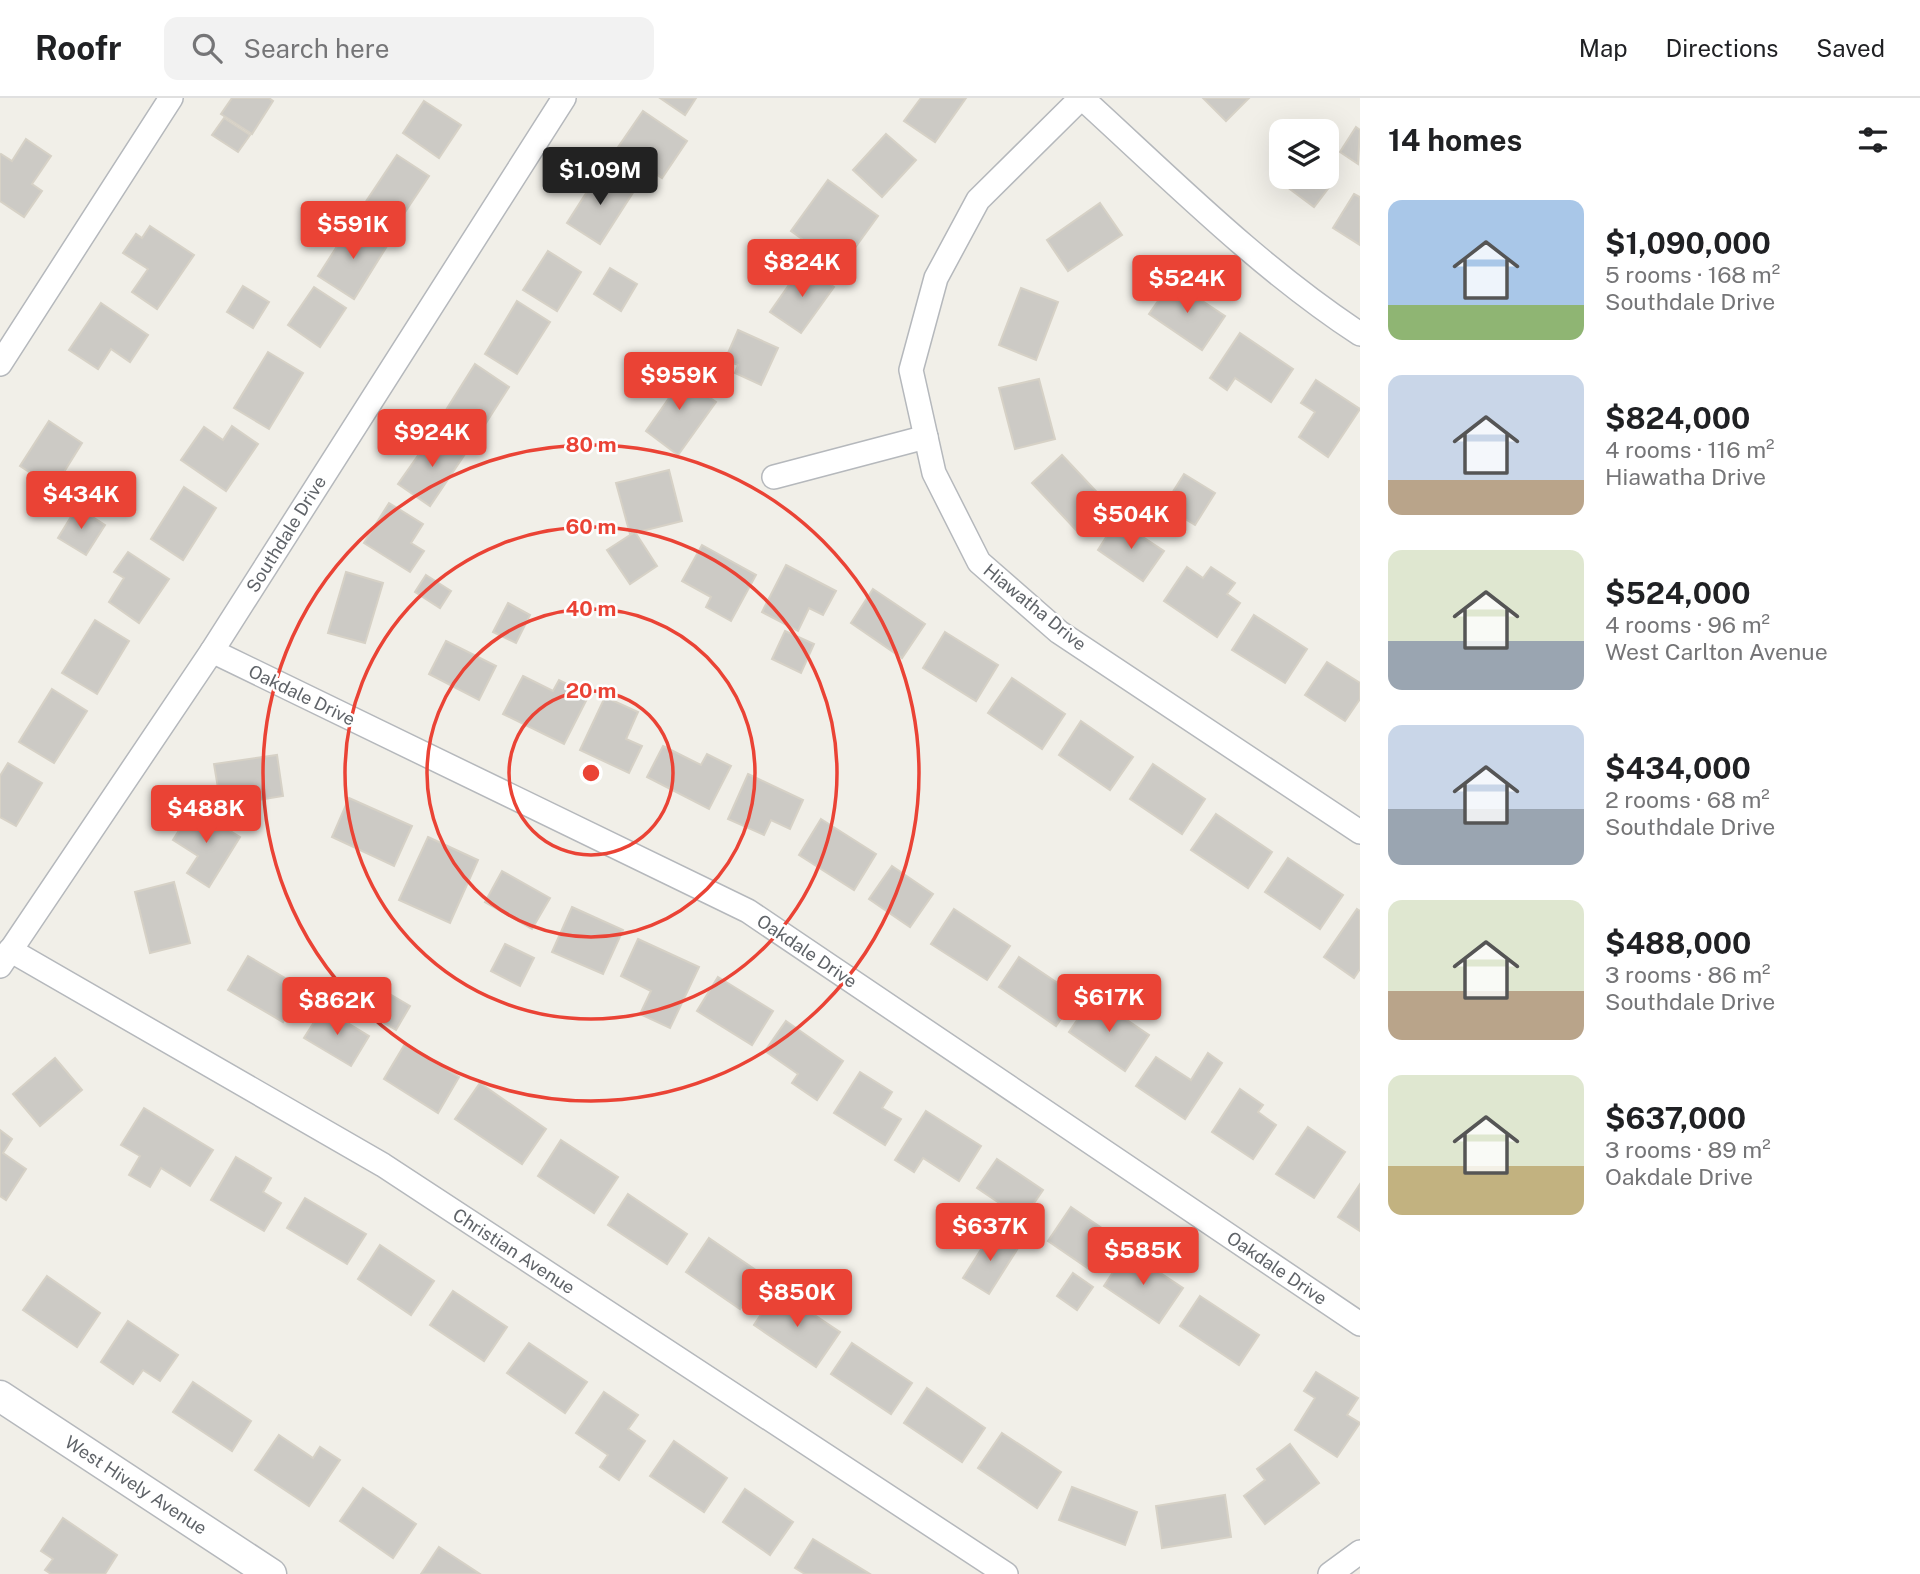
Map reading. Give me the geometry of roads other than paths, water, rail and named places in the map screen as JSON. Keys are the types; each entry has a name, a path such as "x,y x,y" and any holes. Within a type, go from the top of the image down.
{"street":[{"path":"0,364 171,98"},
{"name":"Southdale Drive","path":"5,958 212,651 564,98"},
{"path":"1082,98 1248,250 1325,311 1360,334"},
{"name":"Hiawatha Drive","path":"1082,98 978,200 936,278 911,370 934,473 979,562 1059,632 1360,832"},
{"path":"774,477 926,437"},
{"name":"Oakdale Drive","path":"212,651 748,911 1360,1324"},
{"name":"Christian Avenue","path":"5,958 383,1165 1006,1574"},
{"name":"West Hively Avenue","path":"0,1396 271,1574"},
{"path":"1330,1574 1360,1552"}]}
